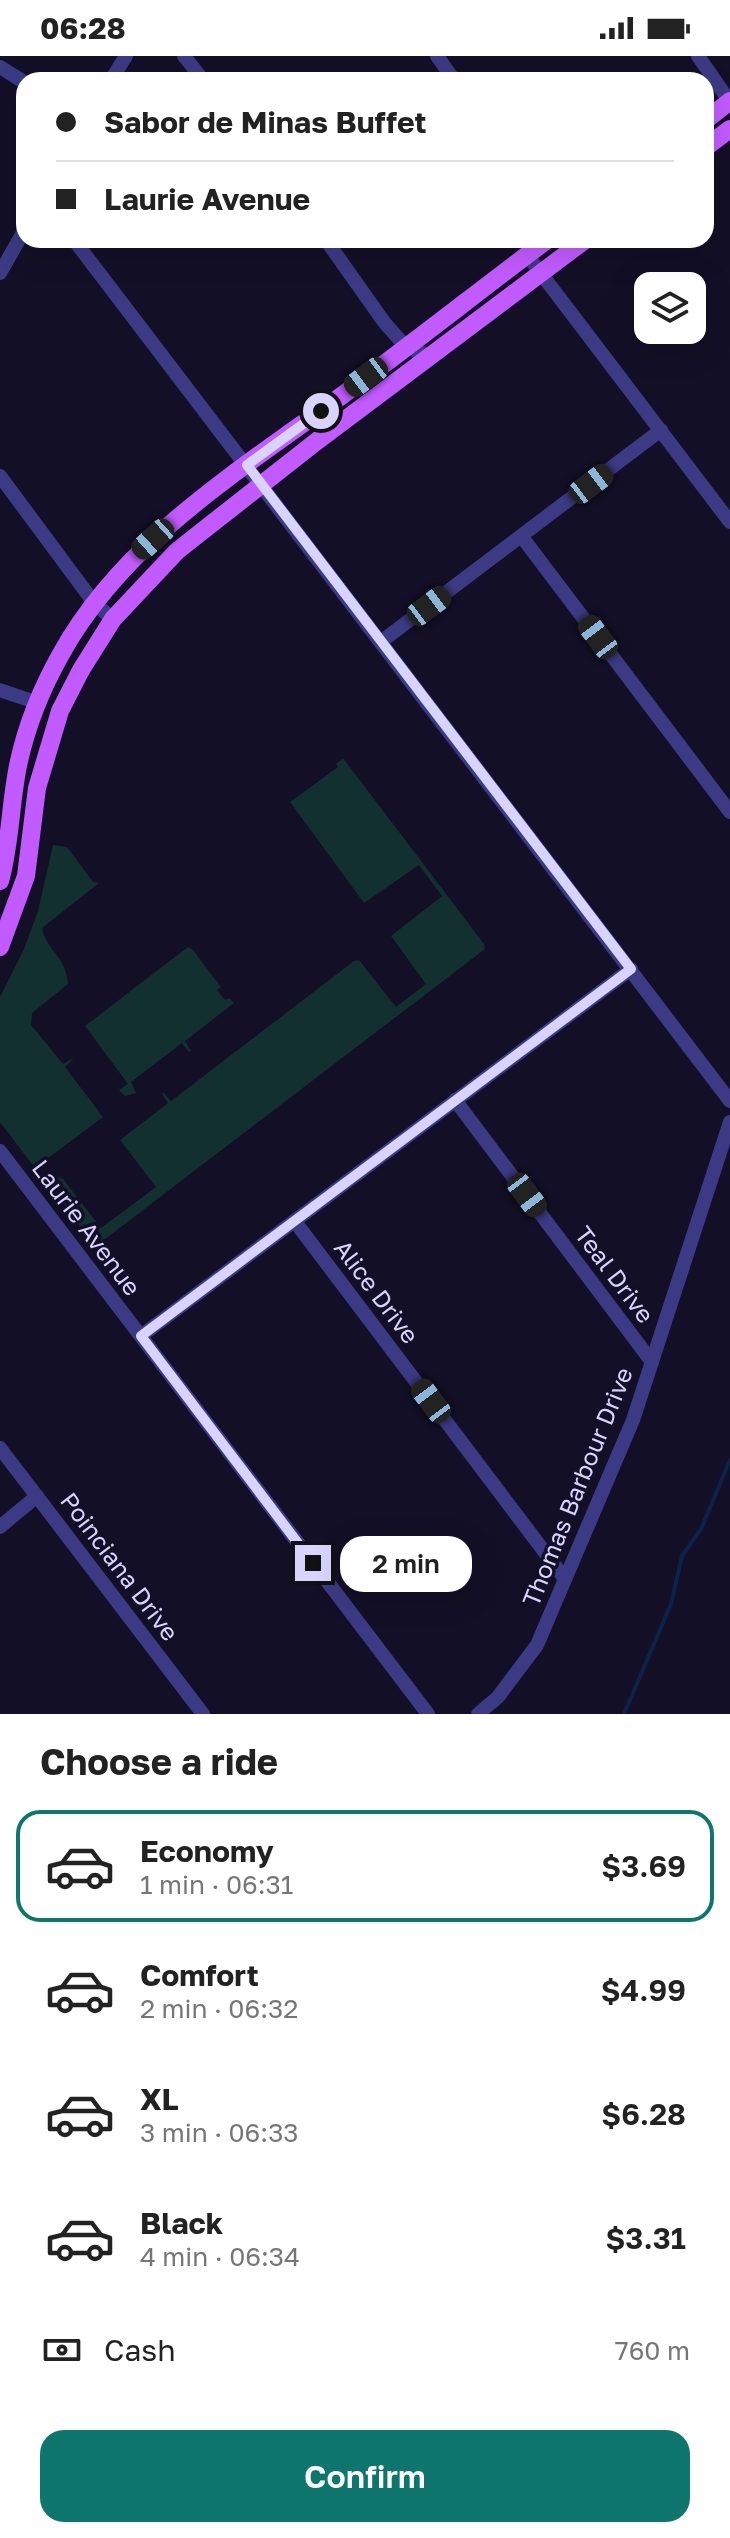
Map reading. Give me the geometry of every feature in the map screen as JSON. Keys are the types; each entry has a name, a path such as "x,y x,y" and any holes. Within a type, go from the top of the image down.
{"main road":[{"path":"0,881 19,760 38,703 61,654 126,564 247,465 536,248"},
{"path":"0,947 26,876 37,788 60,711 113,619 177,551 574,248"}],"street":[{"path":"184,56 197,72"},
{"path":"714,79 730,102"},
{"path":"0,273 16,245"},
{"path":"80,248 730,1101"},
{"path":"332,248 384,322 406,347 430,356"},
{"path":"527,255 730,522"},
{"path":"382,641 661,430"},
{"path":"0,476 95,604 113,619"},
{"path":"522,537 730,812"},
{"path":"0,690 38,703"},
{"path":"141,1336 296,1223 631,969"},
{"name":"Teal Drive","path":"455,1100 652,1362"},
{"name":"Thomas Barbour Drive","path":"478,1714 498,1697 537,1645 633,1420 730,1122"},
{"name":"Laurie Avenue","path":"0,1151 428,1714"},
{"name":"Alice Drive","path":"296,1223 565,1579"},
{"name":"Poinciana Drive","path":"0,1448 203,1714"},
{"path":"0,1527 37,1496"}],"green space":[{"path":"343,758 485,949 96,1246 46,1184 55,1176 63,1179 101,1228 156,1187 120,1140 168,1103 162,1094 171,1101 354,961 359,960 396,1007 426,984 391,936 442,896 419,865 364,903 290,802 338,767 336,764"},
{"path":"53,845 67,847 93,882 99,883 42,928 47,942 64,967 68,984 32,1013 31,1025 63,1064 74,1058 65,1067 103,1117 35,1168 0,1122 0,997 24,949 38,911"},
{"path":"188,947 221,987 217,990 225,1000 229,998 234,1003 185,1041 191,1051 182,1043 131,1082 136,1093 125,1096 119,1090 128,1084 85,1026"}],"waterway":[{"path":"624,1714 671,1604 682,1556 701,1529 730,1460"}],"route":[{"path":"313,1563 141,1336 296,1223 631,969 247,465 321,411"}]}
